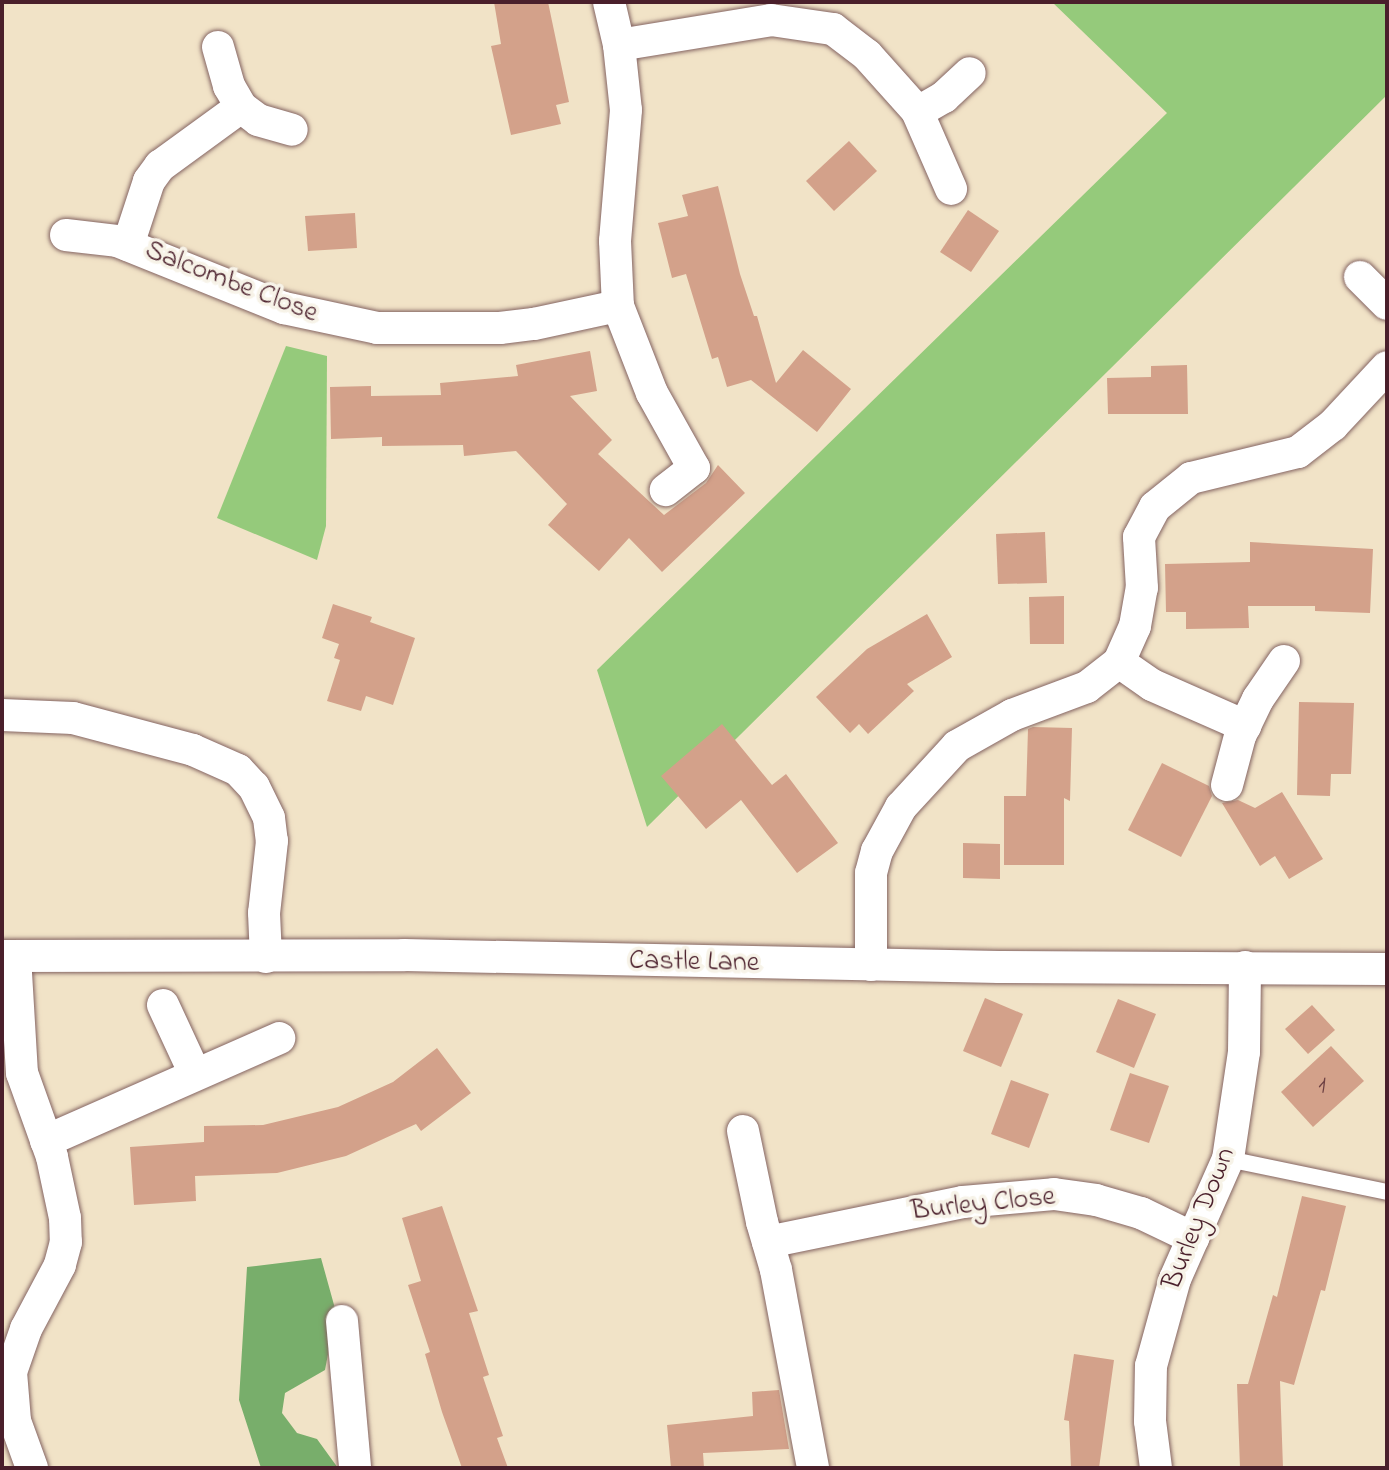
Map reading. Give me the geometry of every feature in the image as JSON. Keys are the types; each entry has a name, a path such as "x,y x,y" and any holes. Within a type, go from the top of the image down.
{"street":[{"path":"609,2 619,45 626,110 615,241 618,306 652,393 694,468 666,490"},
{"path":"619,45 771,20 813,24 850,39 918,112 951,189"},
{"path":"218,47 229,86 241,107 258,120 292,130"},
{"path":"918,112 944,97 970,73"},
{"name":"Salcombe Close","path":"128,245 149,181 160,166 241,107"},
{"name":"Salcombe Close","path":"66,235 101,237 128,245 284,308 377,328 500,328 618,306"},
{"path":"1360,277 1387,304"},
{"path":"871,965 871,873 887,832 916,787 957,746 1012,715 1087,687 1119,662 1135,626 1142,588 1139,537 1155,507 1191,478 1298,452 1333,425 1387,367"},
{"path":"1227,785 1245,726 1284,661"},
{"path":"1119,662 1152,685 1245,726"},
{"path":"2,715 73,718 193,750 238,770 254,787 269,818 272,841 264,913 266,957"},
{"name":"Castle Lane","path":"8,956 404,955 871,965 1387,969"},
{"path":"8,956 22,1073 61,1190 66,1242 60,1265 17,1352 7,1392 32,1468"},
{"name":"Burley Down","path":"1156,1468 1150,1421 1151,1366 1164,1311 1228,1159 1244,1052 1245,967"},
{"path":"163,1005 195,1074"},
{"path":"46,1141 279,1038"},
{"path":"743,1131 813,1468"},
{"name":"Burley Close","path":"768,1242 963,1202 1054,1194 1096,1200 1141,1213 1193,1238"},
{"path":"342,1321 355,1468"}],"lane":[{"path":"1228,1159 1387,1192"}],"green space":[{"path":"1052,2 1387,2 1387,95 647,827 597,670 1167,113"},
{"path":"286,346 327,356 326,526 317,560 217,518"},
{"path":"321,1258 336,1312 325,1370 285,1393 282,1413 297,1433 317,1439 338,1468 261,1468 239,1400 247,1267"}],"building":[{"path":"494,2 548,2 569,102 556,105 561,124 511,135 491,46 501,44"},
{"path":"849,141 877,171 834,211 806,181"},
{"path":"718,186 740,274 754,316 757,316 776,383 803,350 851,389 817,432 751,380 727,387 718,357 712,359 686,274 672,278 658,223 688,216 682,195"},
{"path":"968,210 999,231 971,272 940,252"},
{"path":"355,213 357,248 308,251 305,216"},
{"path":"590,351 597,391 570,396 612,440 598,454 664,515 706,483 718,465 745,493 662,572 629,538 599,571 548,525 567,504 516,451 464,456 463,445 382,446 382,437 331,439 330,387 371,386 371,396 441,395 440,383 518,376 516,365"},
{"path":"1187,365 1188,414 1108,414 1107,378 1151,377 1151,366"},
{"path":"1045,532 1047,583 998,584 996,534"},
{"path":"1250,542 1373,549 1370,613 1315,611 1315,606 1248,606 1249,628 1186,629 1186,612 1166,612 1165,564 1250,562"},
{"path":"1064,596 1064,644 1030,644 1029,597"},
{"path":"333,604 372,617 370,622 415,638 393,705 366,696 361,711 327,701 340,660 334,658 339,644 322,638"},
{"path":"927,614 952,657 907,684 914,691 868,734 859,724 850,733 816,697 867,649"},
{"path":"1299,702 1354,703 1351,774 1331,774 1330,796 1297,795"},
{"path":"722,724 772,785 786,774 838,843 797,873 741,800 706,829 661,776"},
{"path":"1072,728 1070,801 1064,798 1064,865 1004,865 1004,796 1026,796 1028,729"},
{"path":"1162,763 1209,786 1212,796 1181,857 1128,830"},
{"path":"1282,792 1323,859 1289,879 1275,856 1260,866 1222,803 1238,800 1255,808"},
{"path":"963,843 1000,844 1000,879 963,878"},
{"path":"985,998 1023,1014 1001,1067 963,1051"},
{"path":"1118,999 1156,1014 1134,1068 1096,1052"},
{"path":"1312,1005 1335,1030 1308,1054 1285,1029"},
{"path":"1331,1046 1364,1081 1313,1127 1281,1092"},
{"path":"437,1048 471,1093 421,1131 416,1124 346,1156 277,1173 195,1176 196,1201 134,1205 130,1147 204,1142 204,1126 263,1125 338,1107 393,1082"},
{"path":"1130,1073 1169,1086 1149,1143 1110,1130"},
{"path":"1011,1080 1049,1094 1029,1148 991,1134"},
{"path":"1302,1196 1346,1206 1325,1291 1321,1290 1294,1385 1280,1381 1283,1468 1240,1468 1237,1384 1248,1384 1273,1295 1277,1297"},
{"path":"442,1206 478,1311 469,1313 489,1375 483,1377 503,1436 497,1438 508,1468 462,1468 425,1354 430,1352 408,1285 421,1281 402,1218"},
{"path":"1074,1354 1114,1360 1099,1468 1071,1468 1069,1421 1064,1420"},
{"path":"779,1390 789,1449 703,1453 704,1468 671,1468 667,1425 753,1416 752,1392"}]}
